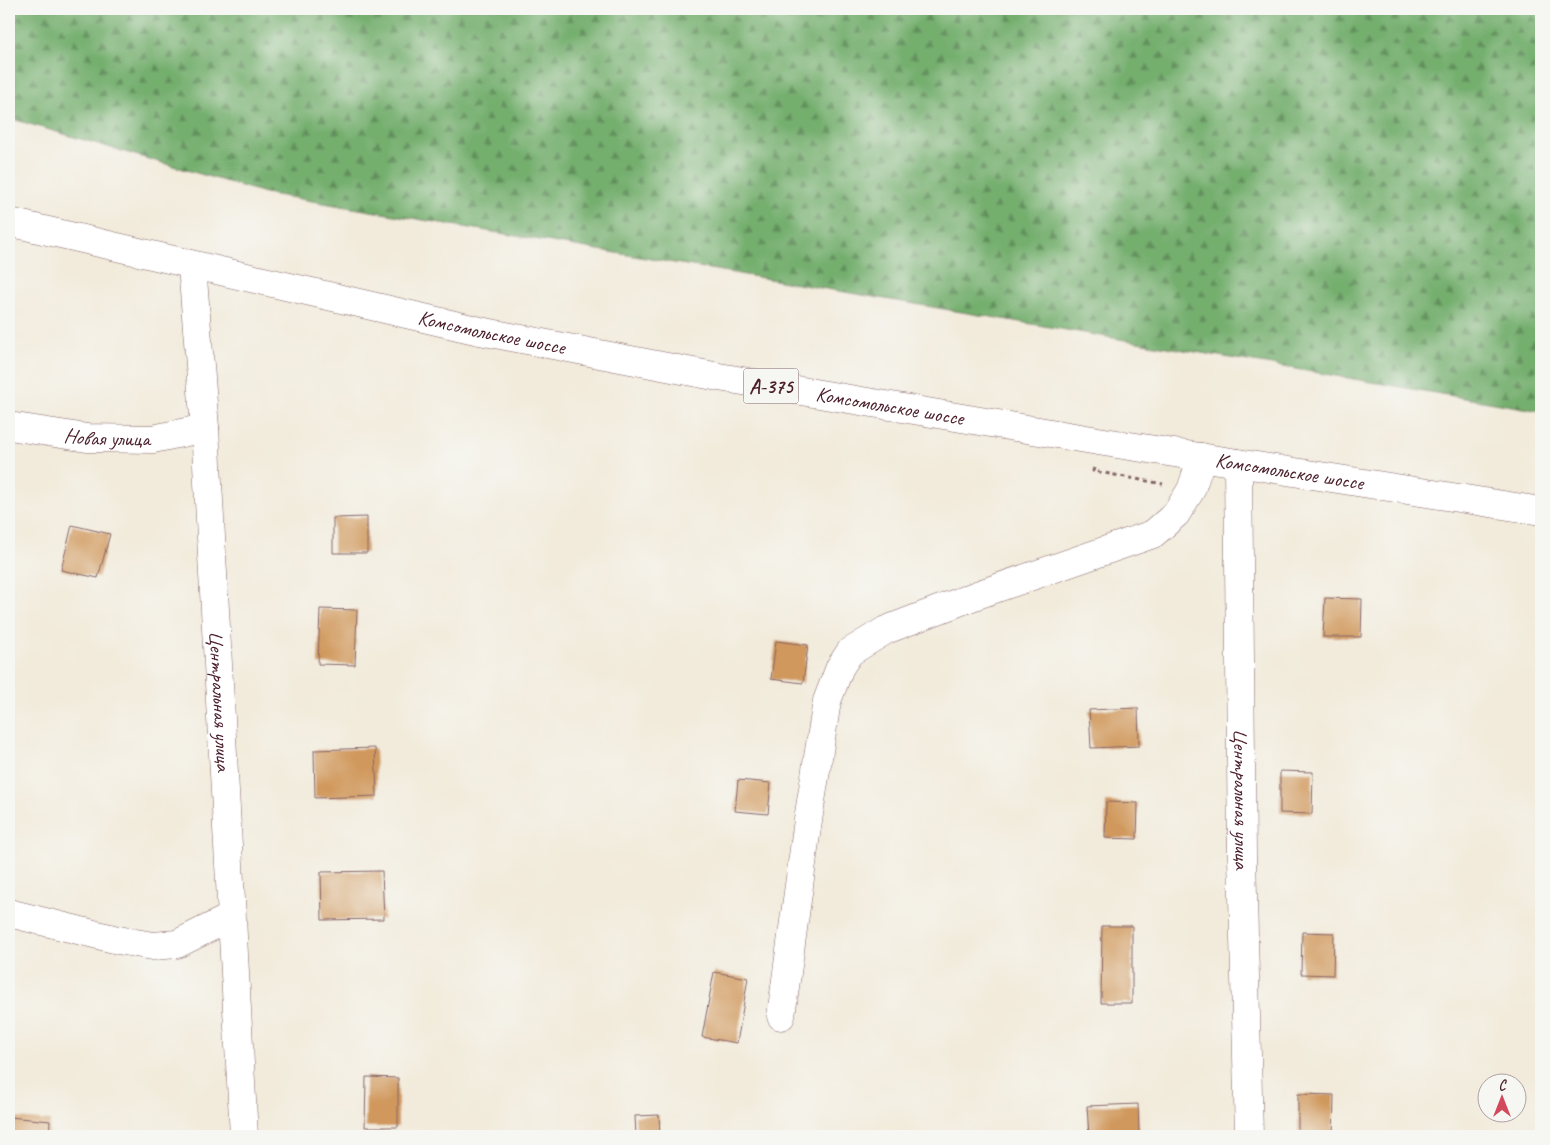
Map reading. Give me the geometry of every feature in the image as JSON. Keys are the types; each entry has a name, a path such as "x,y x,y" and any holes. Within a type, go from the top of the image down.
{"main road":[{"name":"Комсомольское шоссе","path":"9,222 192,266 480,331 709,375 1238,463 1541,511"},
{"name":"Центральная улица","path":"192,266 205,428 244,1136"},
{"name":"Новая улица","path":"9,426 86,438 153,439 205,428"},
{"path":"781,1016 808,820 827,701 840,667 850,652 886,630 977,595 1153,534 1176,514 1191,490 1202,457"},
{"name":"Центральная улица","path":"1238,463 1242,866 1249,1136"},
{"path":"9,913 118,940 152,946 177,944 231,917"}],"green space":[{"path":"9,9 1541,9 1541,411 265,193 9,118"}],"building":[{"path":"367,517 367,553 333,553 333,518"},
{"path":"72,525 110,534 98,578 61,570"},
{"path":"1325,598 1362,599 1361,637 1323,637"},
{"path":"320,609 357,610 355,665 318,664"},
{"path":"776,641 808,645 803,683 771,679"},
{"path":"1138,708 1139,746 1091,748 1089,710"},
{"path":"375,748 377,796 315,798 314,750"},
{"path":"1280,771 1313,772 1312,814 1280,813"},
{"path":"738,780 771,783 768,814 735,811"},
{"path":"1106,802 1138,803 1137,839 1105,838"},
{"path":"382,871 384,919 322,920 321,872"},
{"path":"1102,926 1132,926 1132,1003 1101,1003"},
{"path":"1302,932 1334,933 1333,975 1301,974"},
{"path":"714,972 748,978 737,1043 702,1037"},
{"path":"366,1077 398,1078 398,1127 365,1127"},
{"path":"1298,1094 1334,1095 1333,1136 1298,1136"},
{"path":"1138,1104 1139,1136 1089,1136 1087,1106"},
{"path":"659,1115 660,1136 636,1136 635,1116"},
{"path":"9,1117 50,1121 49,1136 9,1136"}]}
